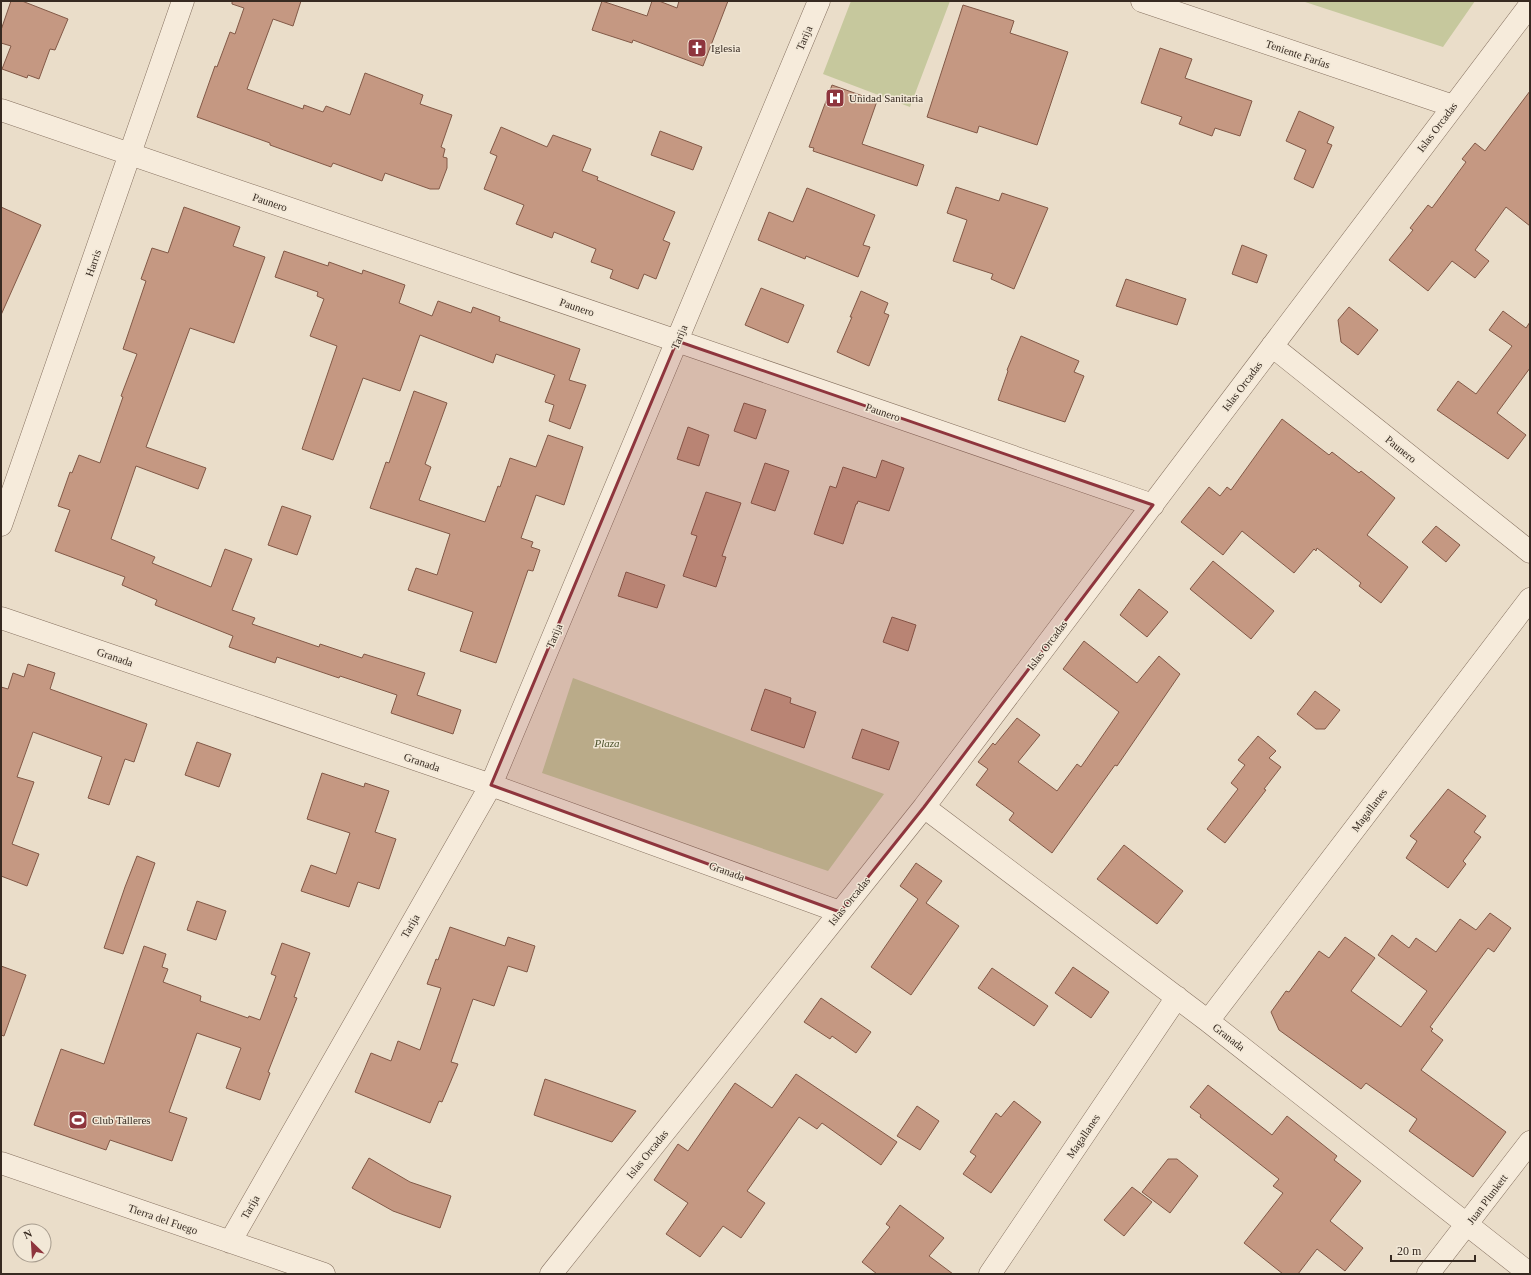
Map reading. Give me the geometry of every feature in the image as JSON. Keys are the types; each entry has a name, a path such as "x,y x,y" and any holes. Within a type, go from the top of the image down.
{"street":[{"name":"Harris","path":"1,525 183,1"},
{"name":"Tarija","path":"230,1242 491,785 819,1"},
{"name":"Teniente Farías","path":"1142,1 1453,106"},
{"name":"Islas Orcadas","path":"551,1274 924,807 1530,5"},
{"name":"Paunero","path":"1,110 1152,505"},
{"name":"Paunero","path":"1272,346 1530,552"},
{"name":"Magallanes","path":"1208,1021 1530,599"},
{"name":"Granada","path":"1,618 491,785 840,912"},
{"name":"Granada","path":"924,807 1177,997 1530,1274"},
{"name":"Magallanes","path":"990,1274 1177,997"},
{"name":"Juan Plunkett","path":"1428,1274 1530,1142"},
{"name":"Tierra del Fuego","path":"1,1163 324,1274"}],"highlighted area":[{"path":"677,341 1153,505 924,807 840,912 491,785"}],"green space":[{"path":"851,1 950,1 910,107 823,74"},
{"path":"1302,1 1475,1 1443,47"},
{"name":"Plaza","path":"573,678 884,794 828,871 542,773"}],"building":[{"path":"11,1 22,1 68,19 55,50 50,49 39,79 28,75 27,78 2,69 11,46 1,43 1,30"},
{"path":"232,1 301,1 293,26 273,19 247,89 303,109 304,105 323,112 326,106 350,115 365,73 423,95 420,104 452,115 441,147 445,149 443,157 447,158 447,168 439,189 430,189 385,173 382,181 333,163 331,167 197,117 215,66 217,67 230,32 235,34 244,8 232,4"},
{"path":"602,1 647,16 652,1 659,1 677,8 679,1 728,1 703,66 633,40 632,43 592,30"},
{"path":"963,5 1014,21 1010,33 1068,52 1037,145 979,126 977,133 927,117"},
{"path":"1160,48 1192,59 1185,78 1252,101 1240,136 1215,128 1212,136 1179,124 1182,117 1141,103"},
{"path":"832,85 877,101 862,144 924,165 917,186 813,151 814,148 809,147"},
{"path":"1530,91 1530,226 1506,207 1475,250 1489,261 1475,278 1452,261 1428,291 1389,260 1413,230 1410,228 1428,205 1432,208 1466,162 1462,159 1475,143 1485,151"},
{"path":"1299,111 1334,127 1327,143 1332,145 1313,188 1294,179 1306,150 1286,141"},
{"path":"501,127 547,147 553,135 591,149 582,171 598,177 597,180 675,212 663,240 670,243 656,279 644,274 638,289 610,278 613,270 591,262 596,249 554,232 552,238 516,224 524,205 484,189 497,156 490,153"},
{"path":"660,131 702,147 693,170 651,155"},
{"path":"956,187 999,201 1002,193 1048,208 1014,289 991,279 993,274 953,261 967,220 947,213"},
{"path":"807,188 875,215 863,245 870,247 858,277 806,256 805,259 758,240 769,212 793,222"},
{"path":"1,207 41,225 1,315"},
{"path":"184,207 240,227 233,246 265,257 234,343 190,328 146,447 206,468 198,489 136,466 111,539 155,557 152,563 211,587 225,549 252,559 232,610 255,618 252,624 319,647 320,644 362,658 364,654 425,673 417,695 461,710 453,734 391,713 397,695 340,676 339,678 277,657 275,663 229,647 233,636 155,605 157,600 122,585 125,577 55,551 70,510 58,506 70,472 72,473 79,455 100,463 123,397 121,396 137,354 123,349 146,281 141,279 152,248 168,253"},
{"path":"1242,245 1267,255 1257,283 1232,274"},
{"path":"284,251 328,266 329,262 362,274 363,270 405,285 399,303 432,316 438,301 471,313 473,307 500,317 499,321 580,349 569,380 586,385 570,429 549,421 554,405 545,402 555,375 496,354 493,363 420,335 400,391 363,378 333,460 302,449 337,346 310,336 324,299 317,296 318,292 275,277"},
{"path":"1126,279 1186,299 1177,325 1116,306"},
{"path":"761,288 804,305 788,343 745,325"},
{"path":"861,291 888,303 884,313 889,315 869,366 837,352"},
{"path":"1349,307 1378,330 1358,355 1341,342 1338,320"},
{"path":"1503,311 1526,328 1530,322 1530,368 1497,413 1526,435 1508,459 1437,410 1458,381 1476,394 1512,346 1489,330"},
{"path":"1021,336 1079,361 1074,372 1084,376 1065,422 998,400 1008,371 1007,370"},
{"path":"414,391 447,403 425,464 431,467 419,500 485,522 498,486 500,487 510,458 536,467 548,435 583,447 564,505 536,495 521,538 533,542 531,547 540,550 533,571 528,570 496,663 460,651 473,612 408,590 416,568 437,575 450,534 370,508 386,462 389,463"},
{"path":"744,403 766,410 756,439 734,431"},
{"path":"1282,419 1329,455 1332,452 1359,473 1361,471 1395,498 1367,535 1408,567 1381,603 1359,586 1361,583 1317,548 1316,551 1314,549 1294,573 1242,531 1223,555 1181,522 1209,487 1220,496 1227,487 1231,490"},
{"path":"688,427 709,435 699,466 677,459"},
{"path":"882,460 904,468 889,511 858,501 843,544 814,534 830,486 836,488 843,467 876,478"},
{"path":"765,463 789,471 775,511 751,503"},
{"path":"706,492 741,503 722,556 726,557 716,587 683,576 697,536 691,534"},
{"path":"282,506 311,516 297,555 268,545"},
{"path":"1436,526 1460,545 1446,562 1422,542"},
{"path":"1213,561 1274,611 1251,639 1190,589"},
{"path":"626,572 665,585 657,608 618,596"},
{"path":"1139,589 1168,612 1147,637 1120,615"},
{"path":"892,617 916,625 908,651 883,642"},
{"path":"1084,641 1137,683 1159,656 1180,674 1117,766 1115,765 1052,853 1009,820 1014,813 976,785 988,769 978,762 993,743 995,745 1017,718 1040,735 1018,762 1057,791 1077,764 1081,767 1119,712 1063,669"},
{"path":"28,664 55,673 50,689 147,724 134,762 125,759 109,805 88,798 102,757 33,732 17,777 34,782 12,844 39,854 27,886 1,876 1,687 8,689 13,673 24,677"},
{"path":"765,689 791,698 790,703 816,712 804,748 751,730"},
{"path":"1315,691 1340,710 1325,729 1316,729 1297,714"},
{"path":"862,729 899,742 889,770 852,758"},
{"path":"1258,736 1276,751 1269,758 1281,767 1264,789 1266,790 1225,843 1207,829 1238,789 1231,783 1245,765 1238,760"},
{"path":"197,742 231,754 219,787 185,775"},
{"path":"322,773 364,787 365,783 389,791 375,832 396,839 379,889 358,882 349,907 301,891 311,865 336,874 350,833 307,819"},
{"path":"1448,789 1486,816 1474,832 1481,837 1463,861 1466,864 1448,888 1406,858 1417,841 1410,836"},
{"path":"1124,845 1183,891 1157,924 1097,879"},
{"path":"137,856 155,863 123,954 104,948"},
{"path":"916,863 942,881 926,903 959,926 911,995 871,967 918,899 900,886"},
{"path":"197,901 226,911 216,940 187,930"},
{"path":"1490,913 1511,928 1494,952 1488,948 1430,1027 1433,1029 1431,1031 1443,1040 1421,1070 1506,1132 1473,1177 1409,1131 1417,1119 1366,1083 1361,1089 1279,1030 1271,1012 1286,991 1289,992 1319,951 1329,958 1345,937 1375,958 1351,991 1401,1027 1427,991 1378,955 1392,935 1409,948 1416,938 1436,952 1460,919 1476,930"},
{"path":"450,927 505,946 508,937 535,946 527,972 508,966 494,1006 473,999 451,1062 458,1064 442,1102 439,1101 430,1123 355,1092 371,1053 391,1061 398,1041 420,1050 441,988 427,984 436,959 438,960"},
{"path":"282,943 310,953 294,997 297,998 268,1072 270,1073 260,1100 226,1088 241,1048 197,1033 169,1112 187,1118 172,1161 110,1140 106,1150 34,1125 61,1049 104,1064 144,946 166,954 162,967 168,969 163,982 201,996 200,1001 248,1018 249,1016 260,1020 276,976 271,974"},
{"path":"1,966 26,975 4,1036 1,1035"},
{"path":"1073,967 1109,992 1091,1018 1055,993"},
{"path":"992,968 1048,1006 1034,1026 978,988"},
{"path":"821,998 871,1032 856,1053 832,1036 830,1039 804,1022"},
{"path":"796,1074 897,1142 881,1165 822,1123 817,1129 799,1117 747,1191 765,1203 741,1238 723,1226 700,1257 666,1234 688,1203 654,1180 678,1144 688,1151 735,1083 772,1108"},
{"path":"545,1079 636,1111 612,1142 534,1115"},
{"path":"1208,1085 1272,1135 1287,1116 1337,1156 1334,1160 1361,1181 1330,1221 1363,1248 1345,1271 1317,1249 1298,1274 1283,1274 1244,1243 1283,1193 1273,1186 1279,1179 1200,1117 1201,1115 1190,1107"},
{"path":"1014,1101 1041,1122 991,1193 963,1174 976,1156 970,1152 996,1113 1001,1117"},
{"path":"917,1106 939,1121 920,1150 897,1136"},
{"path":"369,1158 410,1182 451,1196 440,1228 393,1211 352,1188"},
{"path":"1168,1159 1177,1159 1198,1176 1170,1213 1142,1192"},
{"path":"1132,1187 1152,1202 1124,1236 1104,1220"},
{"path":"900,1205 944,1238 929,1256 953,1274 877,1274 862,1262 890,1227 886,1224"}],"place":[{"name":"Iglesia","path":"697,48"},
{"name":"Unidad Sanitaria","path":"835,98"},
{"name":"Club Talleres","path":"78,1120"}]}
